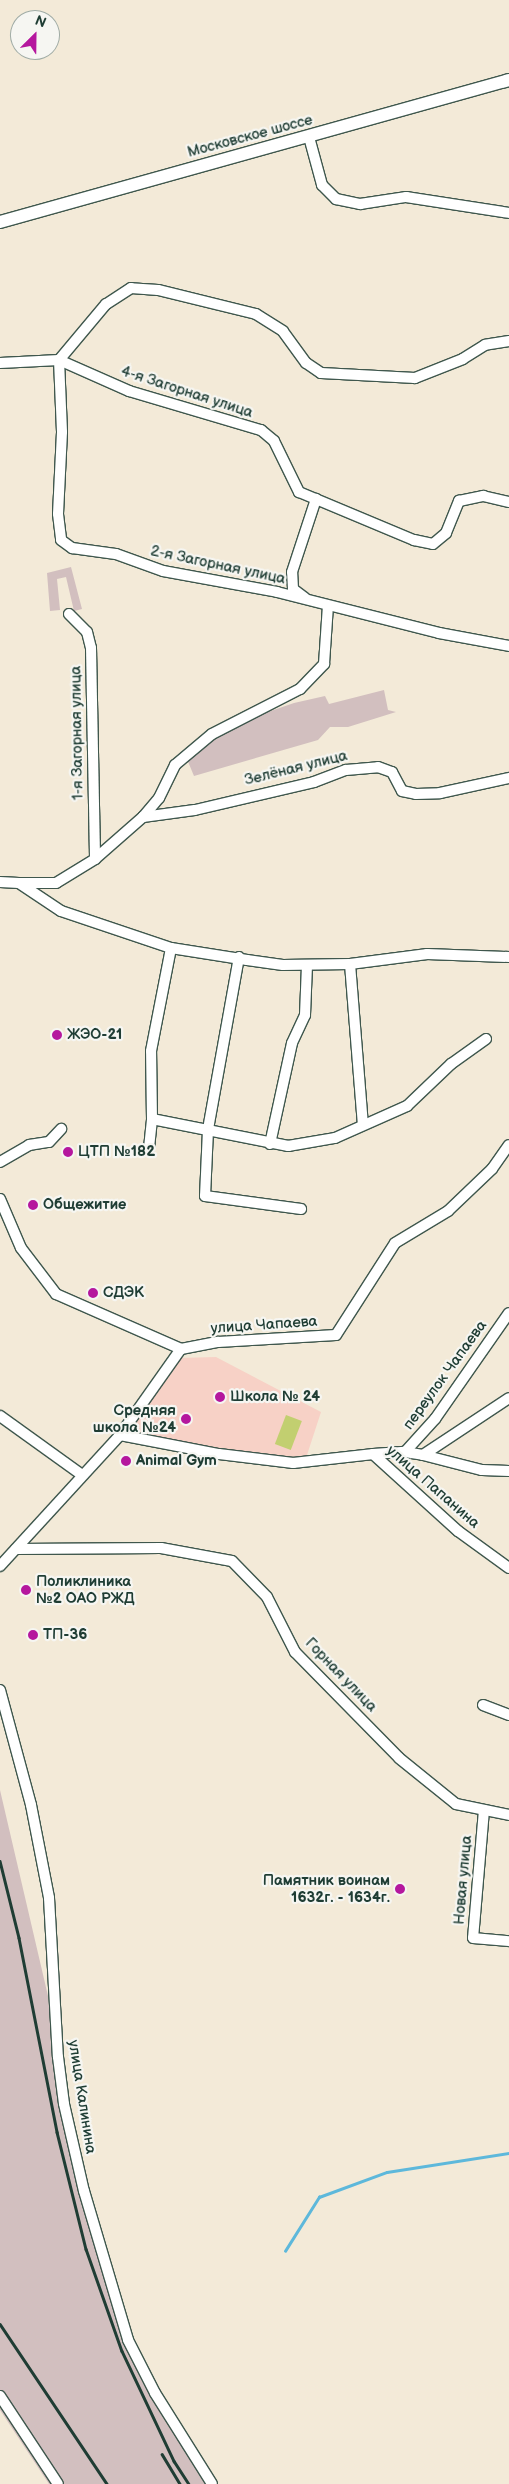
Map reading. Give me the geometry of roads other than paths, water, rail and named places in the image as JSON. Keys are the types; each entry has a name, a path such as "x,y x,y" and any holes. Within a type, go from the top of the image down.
{"main road":[{"name":"Московское шоссе","path":"0,222 509,80"}],"street":[{"path":"309,137 322,185 336,199 360,204 406,198 509,213"},
{"path":"59,360 106,304 131,288 158,290 256,314 283,331 306,363 320,373 415,378 463,360 484,345 509,341"},
{"name":"4-я Загорная улица","path":"0,363 59,360 129,391 261,430 274,441 299,492 414,540 433,544 446,534 459,501 483,496 509,502"},
{"name":"2-я Загорная улица","path":"59,360 62,432 58,514 61,540 72,548 116,554 163,571 276,592 311,603 439,633 509,646"},
{"path":"311,603 293,589 292,572 316,499"},
{"path":"0,882 56,883 95,859 143,817 159,798 175,765 212,734 300,689 324,664 328,606"},
{"name":"1-я Загорная улица","path":"69,614 87,632 91,648 95,859"},
{"name":"Зелёная улица","path":"143,817 195,810 314,782 346,770 378,767 392,772 402,791 416,794 440,793 509,778"},
{"path":"19,883 61,911 171,948 283,965 350,964 426,954 509,957"},
{"path":"149,1148 152,1119 151,1051 171,948"},
{"path":"239,957 208,1130 205,1196 301,1209"},
{"path":"350,964 363,1124"},
{"path":"270,1144 292,1043 305,1015 307,965"},
{"path":"152,1119 270,1144 288,1146 335,1138 407,1106 452,1064 486,1039"},
{"path":"0,1162 29,1145 49,1142 61,1129"},
{"name":"улица Чапаева","path":"181,1348 218,1342 336,1335 395,1243 448,1211 492,1169 509,1145"},
{"path":"0,1199 20,1248 56,1294 181,1348 120,1435 0,1566"},
{"name":"переулок Чапаева","path":"373,1454 405,1452 435,1420 509,1313"},
{"path":"423,1455 509,1398"},
{"path":"0,1416 82,1475"},
{"name":"улица Папанина","path":"120,1435 219,1454 293,1463 373,1454 458,1531 509,1568"},
{"path":"405,1452 482,1470 509,1471"},
{"name":"Горная улица","path":"16,1548 161,1548 232,1561 267,1597 295,1652 399,1758 456,1804 484,1813 509,1814"},
{"name":"улица Калинина","path":"0,1690 31,1805 49,1898 58,2057 64,2104 84,2191 128,2340 155,2392 212,2484"},
{"path":"483,1705 509,1715"},
{"name":"Новая улица","path":"484,1813 473,1938 509,1941"},
{"path":"0,2396 58,2484"}],"waterway":[{"path":"285,2251 319,2197 387,2172 509,2153"}],"railway":[{"path":"0,1861 19,1938 57,2132 86,2249 122,2351 174,2461 189,2484"},
{"path":"0,2324 107,2484"},
{"path":"162,2454 180,2484"}],"place":[{"name":"ЖЭО-21","path":"57,1035"},
{"name":"ЦТП №182","path":"68,1152"},
{"name":"Общежитие","path":"33,1205"},
{"name":"СДЭК","path":"93,1293"},
{"name":"Школа № 24","path":"220,1397"},
{"name":"Средняя школа №24","path":"186,1419"},
{"name":"Animal Gym","path":"126,1461"},
{"name":"Поликлиника №2 ОАО РЖД","path":"26,1590"},
{"name":"ТП-36","path":"33,1635"},
{"name":"Памятник воинам 1632г. - 1634г.","path":"400,1889"}]}
